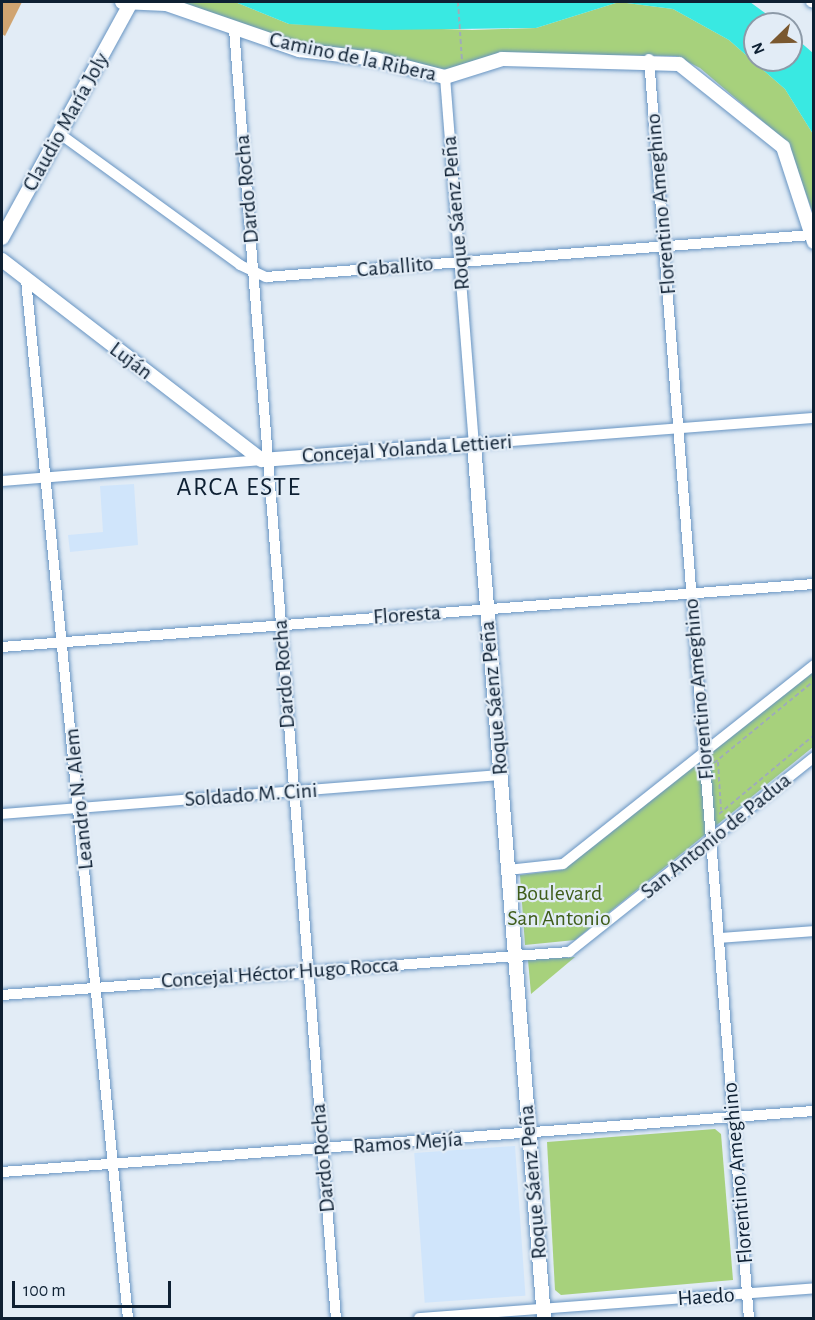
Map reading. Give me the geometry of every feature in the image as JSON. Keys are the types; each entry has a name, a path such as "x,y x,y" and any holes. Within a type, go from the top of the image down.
{"street":[{"name":"Camino de la Ribera","path":"125,4 166,4 299,50 375,59 445,77 502,59 649,59 698,74 783,147 812,238"},
{"name":"Claudio María Joly","path":"2,238 60,134 125,4"},
{"name":"Dardo Rocha","path":"234,29 254,273 264,460 281,625 336,1318"},
{"name":"Florentino Ameghino","path":"649,59 749,1318"},
{"name":"Roque Sáenz Peña","path":"445,77 543,1314"},
{"path":"60,134 254,273"},
{"name":"Caballito","path":"254,273 266,277 664,246 812,238"},
{"name":"Luján","path":"2,260 264,460"},
{"name":"Leandro N. Alem","path":"26,280 64,641 128,1318"},
{"name":"Concejal Yolanda Lettieri","path":"2,481 813,418"},
{"name":"Floresta","path":"2,646 813,584"},
{"path":"508,870 563,864 813,665"},
{"name":"San Antonio de Padua","path":"559,954 578,947 813,757"},
{"name":"Soldado M. Cini","path":"2,814 501,776"},
{"path":"719,938 813,930"},
{"name":"Concejal Héctor Hugo Rocca","path":"2,995 559,954"},
{"name":"Ramos Mejía","path":"2,1172 813,1111"},
{"name":"Haedo","path":"419,1318 543,1314 813,1288"}],"path":[{"path":"458,2 462,60"},
{"path":"706,770 813,681"},
{"path":"710,822 813,735"},
{"path":"716,742 723,831"}],"shaded area":[{"path":"235,2 619,2 536,28 383,30 289,24"},
{"path":"619,2 750,2 764,12 743,12 743,52 729,40 673,9"},
{"path":"803,44 813,53 813,134 785,89 766,72 803,72"},
{"path":"134,484 138,545 70,552 68,535 103,532 100,486"},
{"path":"515,1146 525,1296 425,1303 414,1153"}],"green space":[{"path":"172,2 235,2 289,24 472,30 536,28 619,2 673,9 729,40 743,52 743,72 766,72 785,89 813,134 813,214 788,143 700,68 676,56 496,54 449,70 299,46"},
{"name":"Boulevard San Antonio","path":"813,669 813,747 575,940 525,945 520,875 561,870"},
{"path":"575,957 531,994 528,960"},
{"path":"715,1129 721,1134 733,1280 561,1295 555,1290 547,1142"}],"building":[{"path":"3,2 22,2 5,36 2,34"}],"district":[{"name":"ARCA ESTE","path":"239,488"}]}
